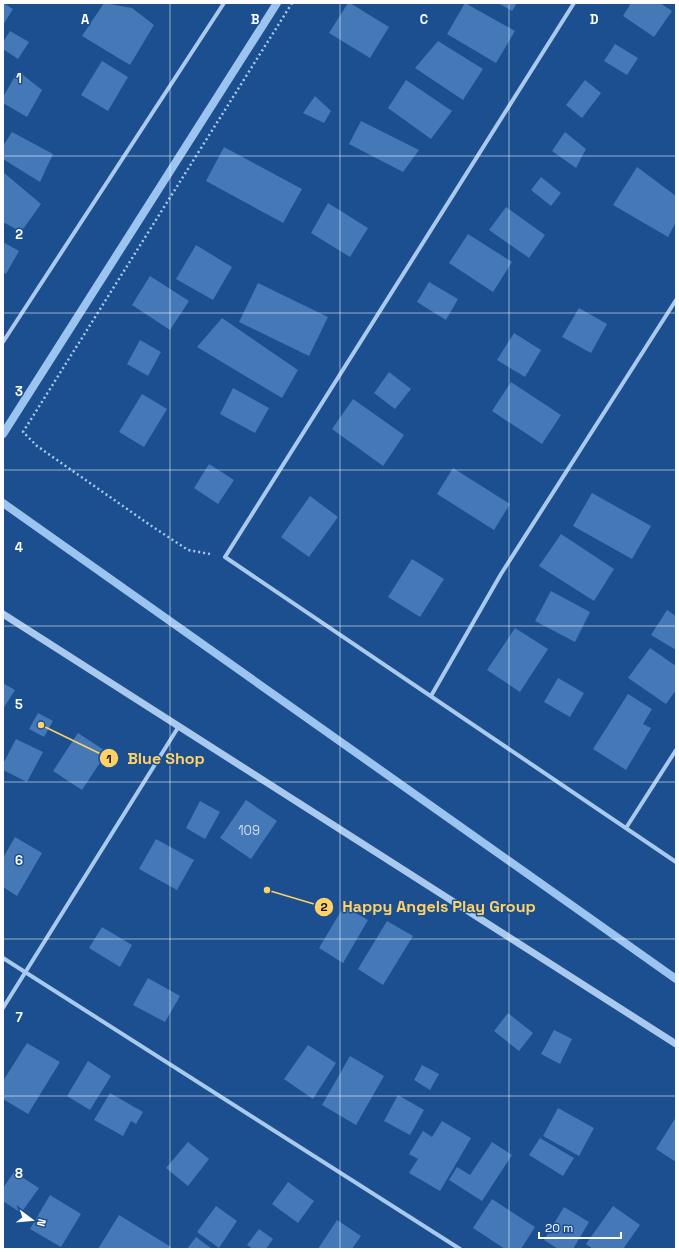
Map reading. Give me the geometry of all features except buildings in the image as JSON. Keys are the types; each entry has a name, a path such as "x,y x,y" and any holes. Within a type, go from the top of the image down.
{"street":[{"path":"3,342 224,3"},
{"path":"574,3 225,557 676,862"},
{"path":"432,696 501,574 676,300"},
{"path":"3,614 676,1044"},
{"path":"3,1008 179,726"},
{"path":"626,828 676,750"},
{"path":"3,958 460,1249"}],"path":[{"path":"225,557 188,550 37,446 23,432 292,3"}],"waterway":[{"path":"3,434 277,3"},
{"path":"3,503 676,979"}],"place":[{"name":"Blue Shop","path":"41,725"},
{"name":"Happy Angels Play Group","path":"267,890"}]}
